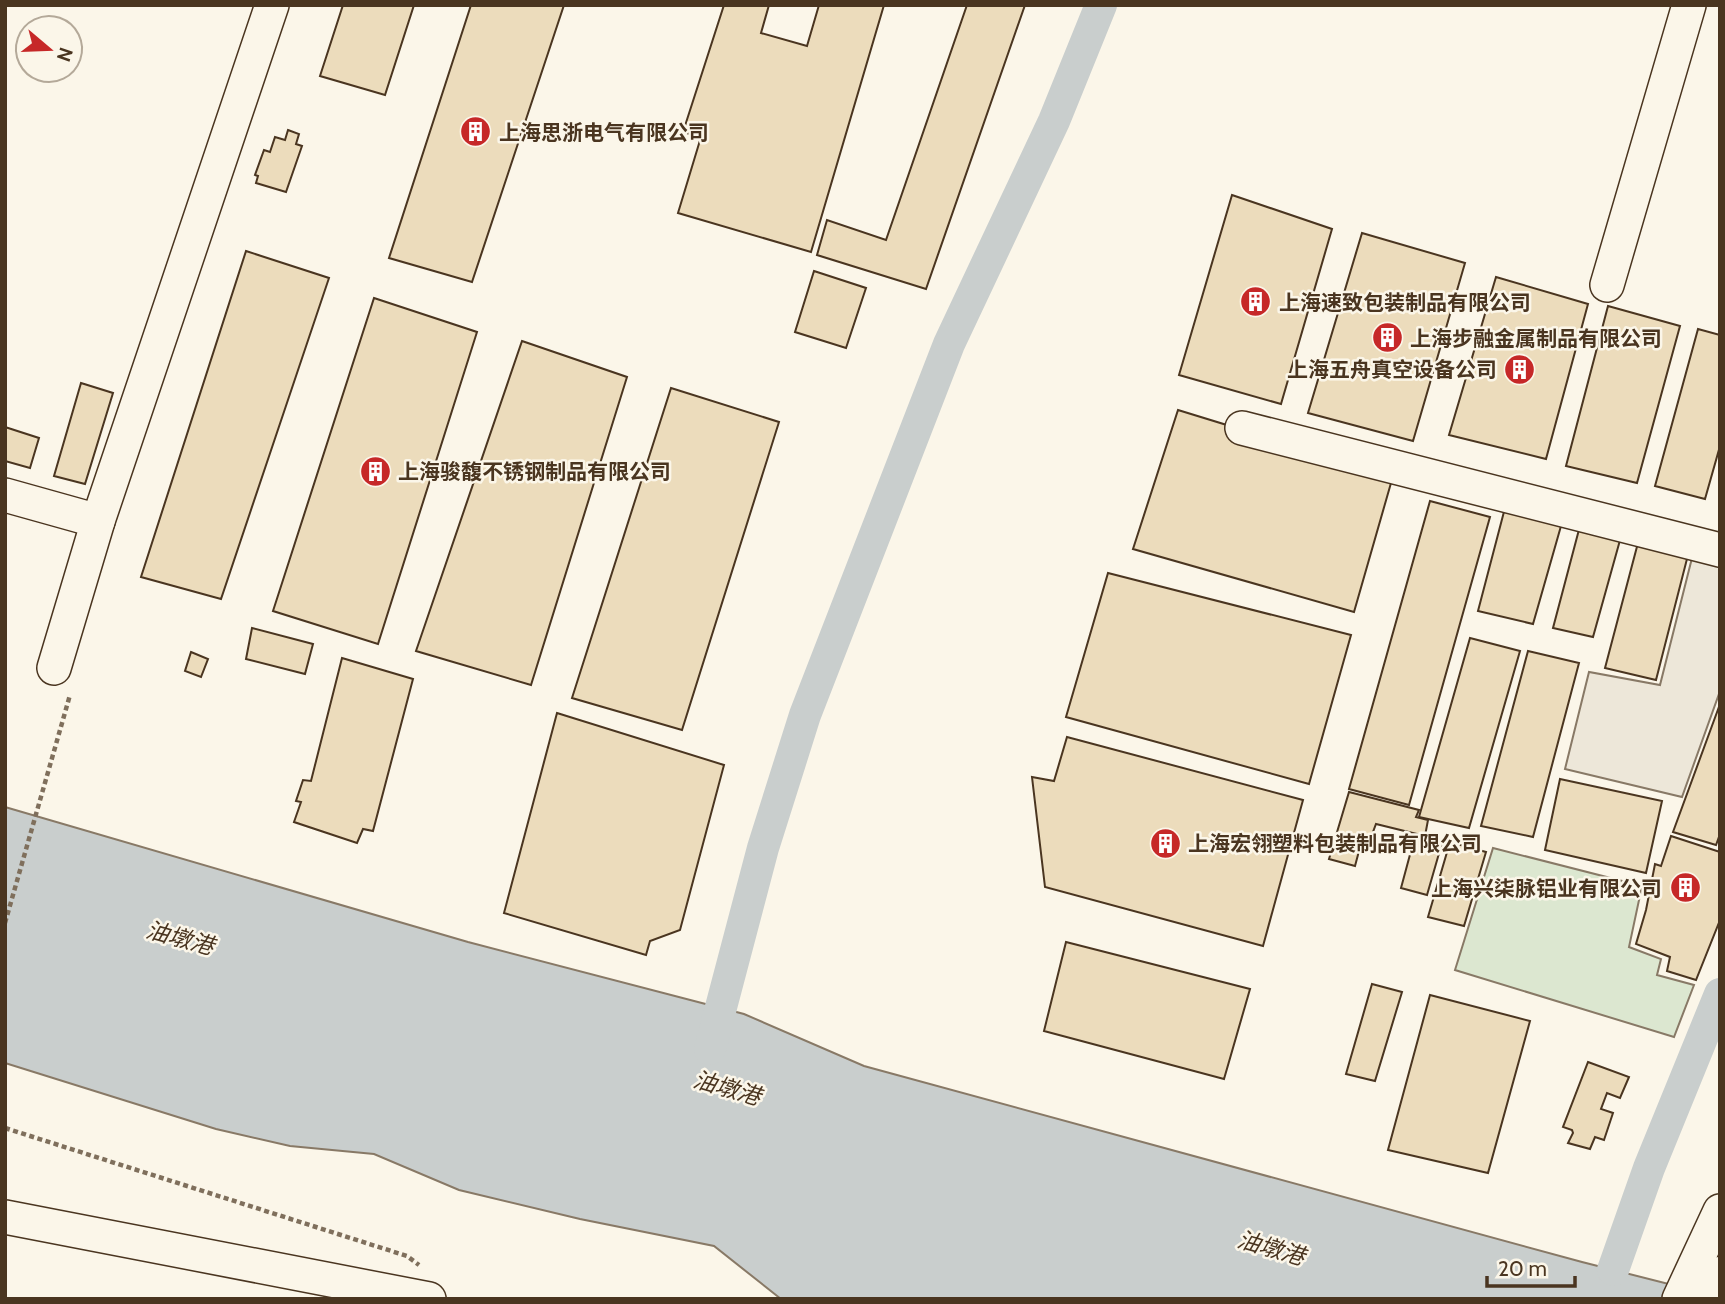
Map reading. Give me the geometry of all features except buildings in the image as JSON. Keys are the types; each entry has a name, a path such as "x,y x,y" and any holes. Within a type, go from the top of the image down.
{"main road":[{"path":"1709,1299 1720,1276"}],"street":[{"path":"63,676 98,521 272,5"},
{"path":"1607,285 1689,5"},
{"path":"1242,428 1720,550"},
{"path":"5,495 98,521"},
{"path":"1679,1299 1720,1210"},
{"path":"5,1217 429,1299"}],"path":[{"path":"5,923 47,771 63,676"},
{"path":"5,1128 407,1256 422,1267 429,1299"}],"green space":[{"path":"1493,848 1642,886 1629,947 1661,959 1657,975 1694,985 1674,1037 1455,970"}],"shaded area":[{"path":"1694,550 1720,556 1720,691 1682,797 1565,769 1589,672 1660,685"}],"water":[{"name":"油墩港","path":"5,807 468,942 744,1014 864,1066 1720,1299 781,1299 714,1246 580,1219 459,1190 374,1154 290,1146 216,1129 5,1063"}],"waterway":[{"path":"710,1049 763,848 805,715 949,344 1054,121 1101,5"},
{"path":"1613,1270 1649,1168 1720,994"}],"place":[{"name":"上海思浙电气有限公司","path":"476,132"},
{"name":"上海速致包装制品有限公司","path":"1256,302"},
{"name":"上海步融金属制品有限公司","path":"1387,338"},
{"name":"上海五舟真空设备公司","path":"1520,369"},
{"name":"上海骏馥不锈钢制品有限公司","path":"375,471"},
{"name":"上海宏翎塑料包装制品有限公司","path":"1165,843"},
{"name":"上海兴柒脉铝业有限公司","path":"1685,888"}]}
